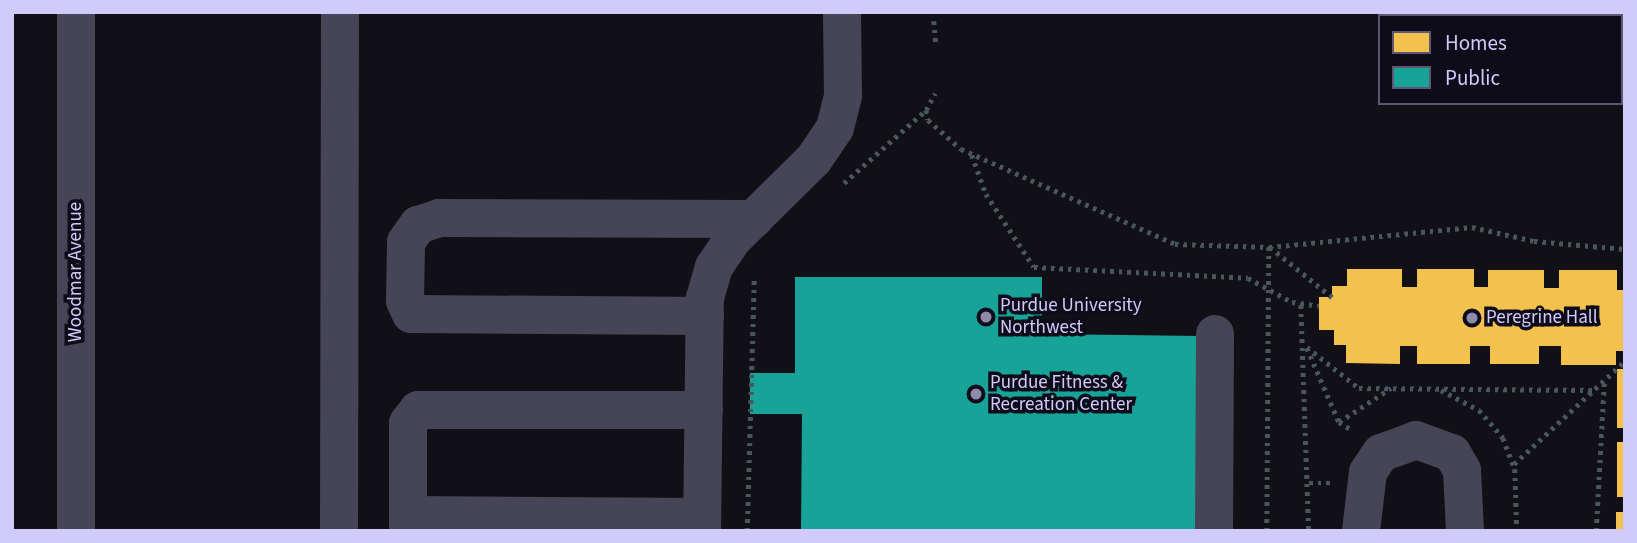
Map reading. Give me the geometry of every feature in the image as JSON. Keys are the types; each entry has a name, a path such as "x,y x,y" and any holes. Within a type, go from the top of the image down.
{"street":[{"name":"Woodmar Avenue","path":"76,12 76,531"},
{"path":"339,531 340,12"},
{"path":"704,410 418,410 408,423 408,523 702,524 704,410 705,316 714,267 754,219 814,159 835,128 843,94 842,12"},
{"path":"705,316 411,314 405,301 406,242 418,225 439,218 754,219"},
{"path":"1214,531 1215,334"},
{"path":"1361,531 1368,471 1381,453 1416,440 1438,444 1462,470 1465,531"}],"path":[{"path":"934,21 936,44"},
{"path":"836,190 926,110 935,93"},
{"path":"926,110 940,133 972,154 1175,244 1269,247 1472,227 1546,242 1625,249"},
{"path":"972,154 986,194 1034,267 1239,276 1301,305 1319,306"},
{"path":"1267,531 1269,247"},
{"path":"1269,247 1332,297"},
{"path":"747,531 749,304 757,270"},
{"path":"1301,305 1307,347 1301,424 1309,483 1309,531"},
{"path":"1307,347 1359,388 1595,390"},
{"path":"1307,347 1339,422 1358,439"},
{"path":"1514,464 1625,361"},
{"path":"1596,531 1604,382"},
{"path":"1339,422 1392,388"},
{"path":"1309,483 1338,483 1338,474"}],"building: Homes":[{"name":"Peregrine Hall","path":"1347,269 1402,269 1402,287 1417,287 1417,269 1474,269 1474,287 1488,287 1488,270 1544,270 1544,288 1559,288 1559,270 1617,270 1617,290 1625,290 1625,351 1616,351 1616,365 1561,365 1561,346 1539,346 1539,364 1490,364 1490,346 1470,346 1470,364 1417,364 1417,346 1400,346 1400,364 1346,363 1346,345 1334,345 1334,330 1319,330 1319,297 1332,297 1332,286 1347,286"},
{"name":"Peregrine Hall","path":"1617,369 1625,369 1625,428 1617,428"},
{"path":"1617,442 1625,442 1625,497 1617,497"},
{"path":"1616,512 1625,512 1625,531 1616,531"}],"building: Public":[{"name":"Purdue Fitness & Recreation Center","path":"795,277 1042,277 1042,334 1203,336 1200,531 801,531 802,414 750,414 750,373 795,373"}],"place":[{"name":"Purdue University Northwest","path":"986,317"},
{"name":"Peregrine Hall","path":"1472,318"},
{"name":"Purdue Fitness & Recreation Center","path":"976,394"}]}
